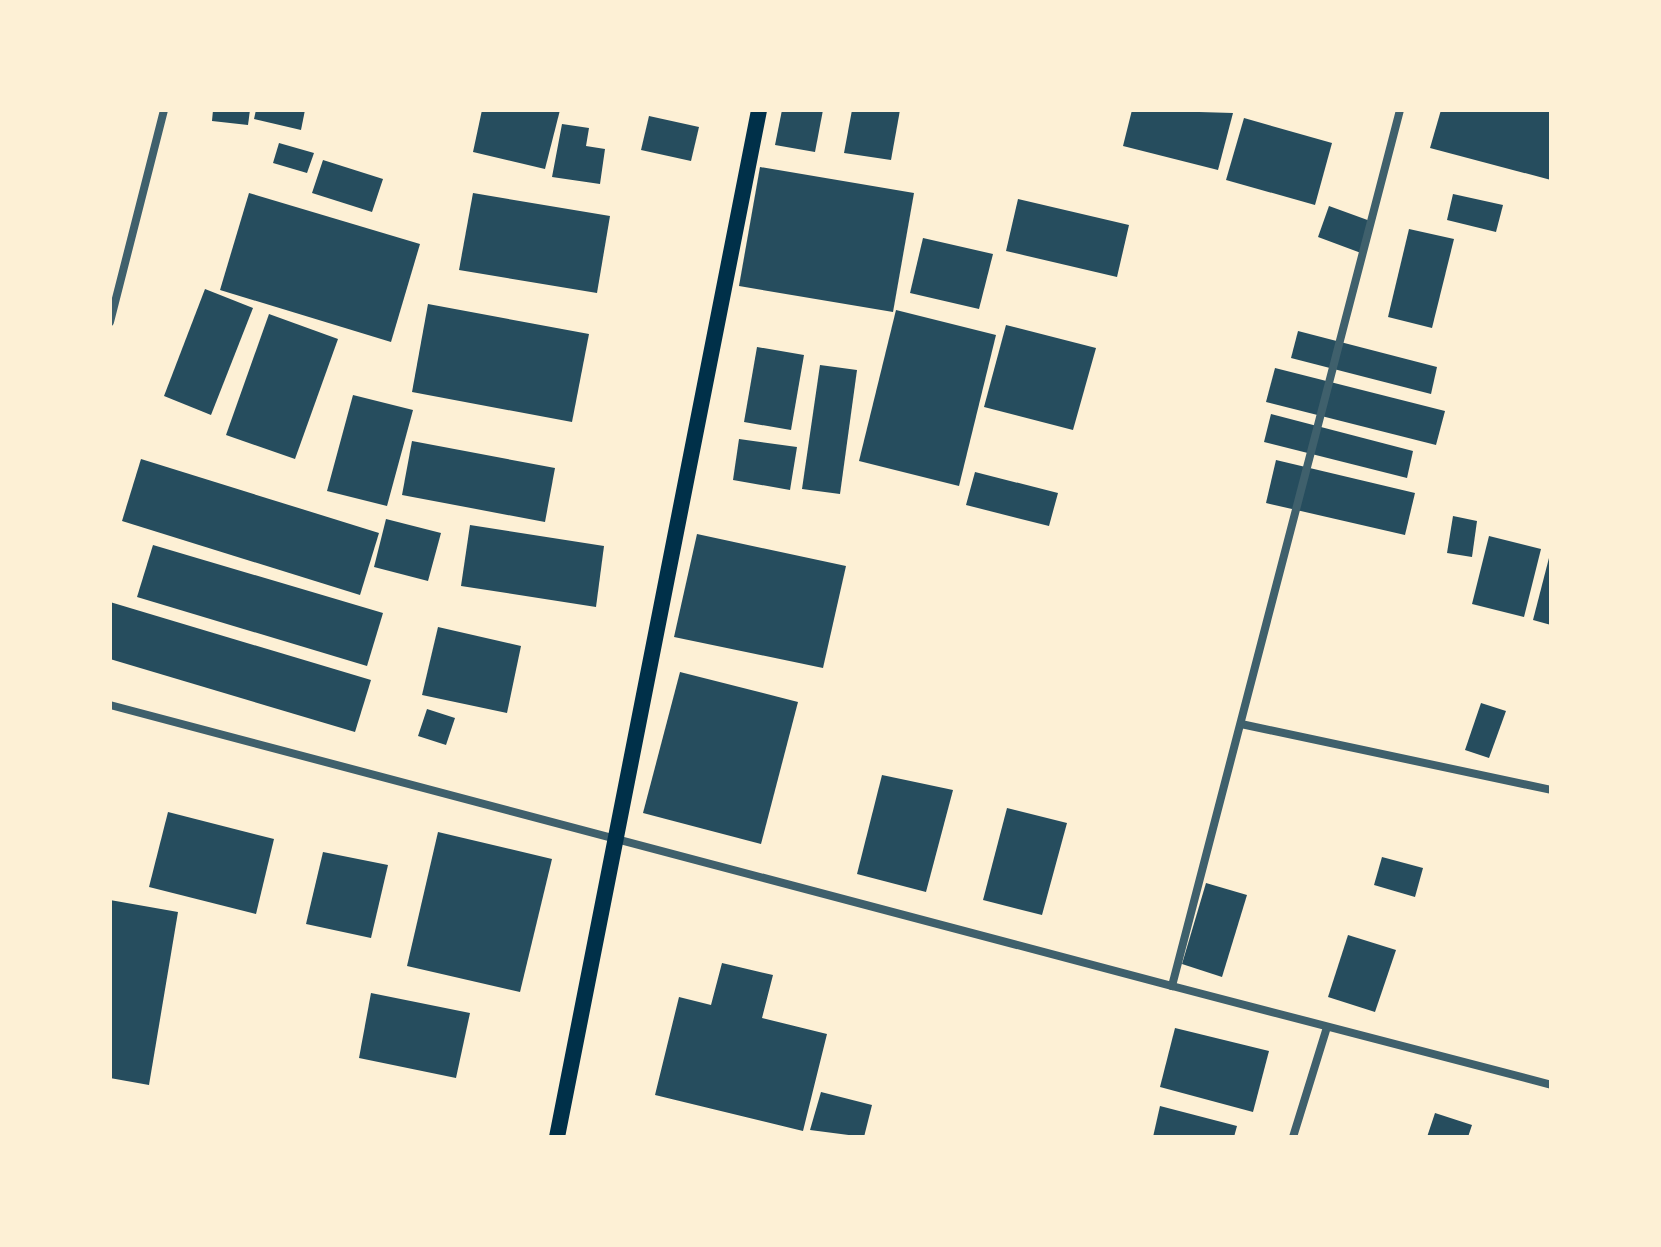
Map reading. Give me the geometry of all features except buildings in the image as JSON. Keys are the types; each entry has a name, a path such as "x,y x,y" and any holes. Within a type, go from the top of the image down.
{"main road":[{"path":"557,1137 759,110"}],"street":[{"path":"110,322 164,110"},
{"path":"1172,986 1400,110"},
{"path":"110,705 617,843 1551,1085"},
{"path":"1241,724 1551,790"},
{"path":"1293,1137 1327,1027"}]}
